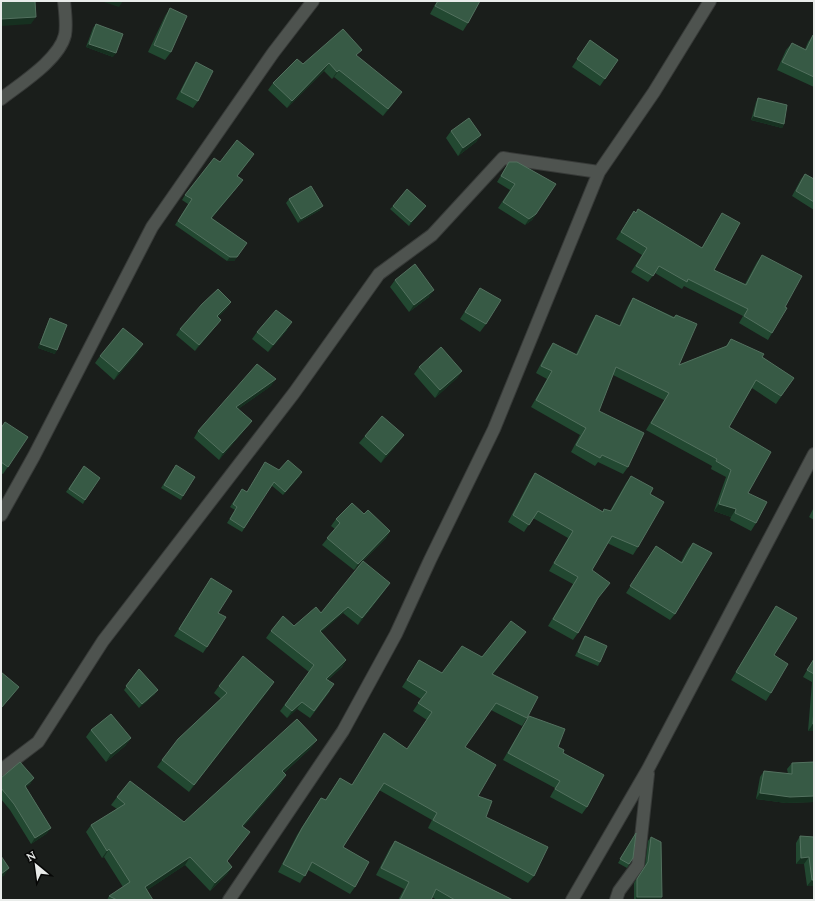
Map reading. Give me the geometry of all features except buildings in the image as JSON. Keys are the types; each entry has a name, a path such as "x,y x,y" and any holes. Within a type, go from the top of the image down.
{"street":[{"path":"1,99 55,55 62,44 65,34 64,1"},
{"path":"1,515 34,456 152,226 273,53 313,1"},
{"path":"229,900 343,731 396,634 494,429 599,172 654,92 710,1"},
{"path":"1,770 38,742 103,642 294,393 379,274 432,235 503,158 599,172"},
{"path":"572,900 648,769 814,454"},
{"path":"616,900 619,891 638,865 648,769"}]}
